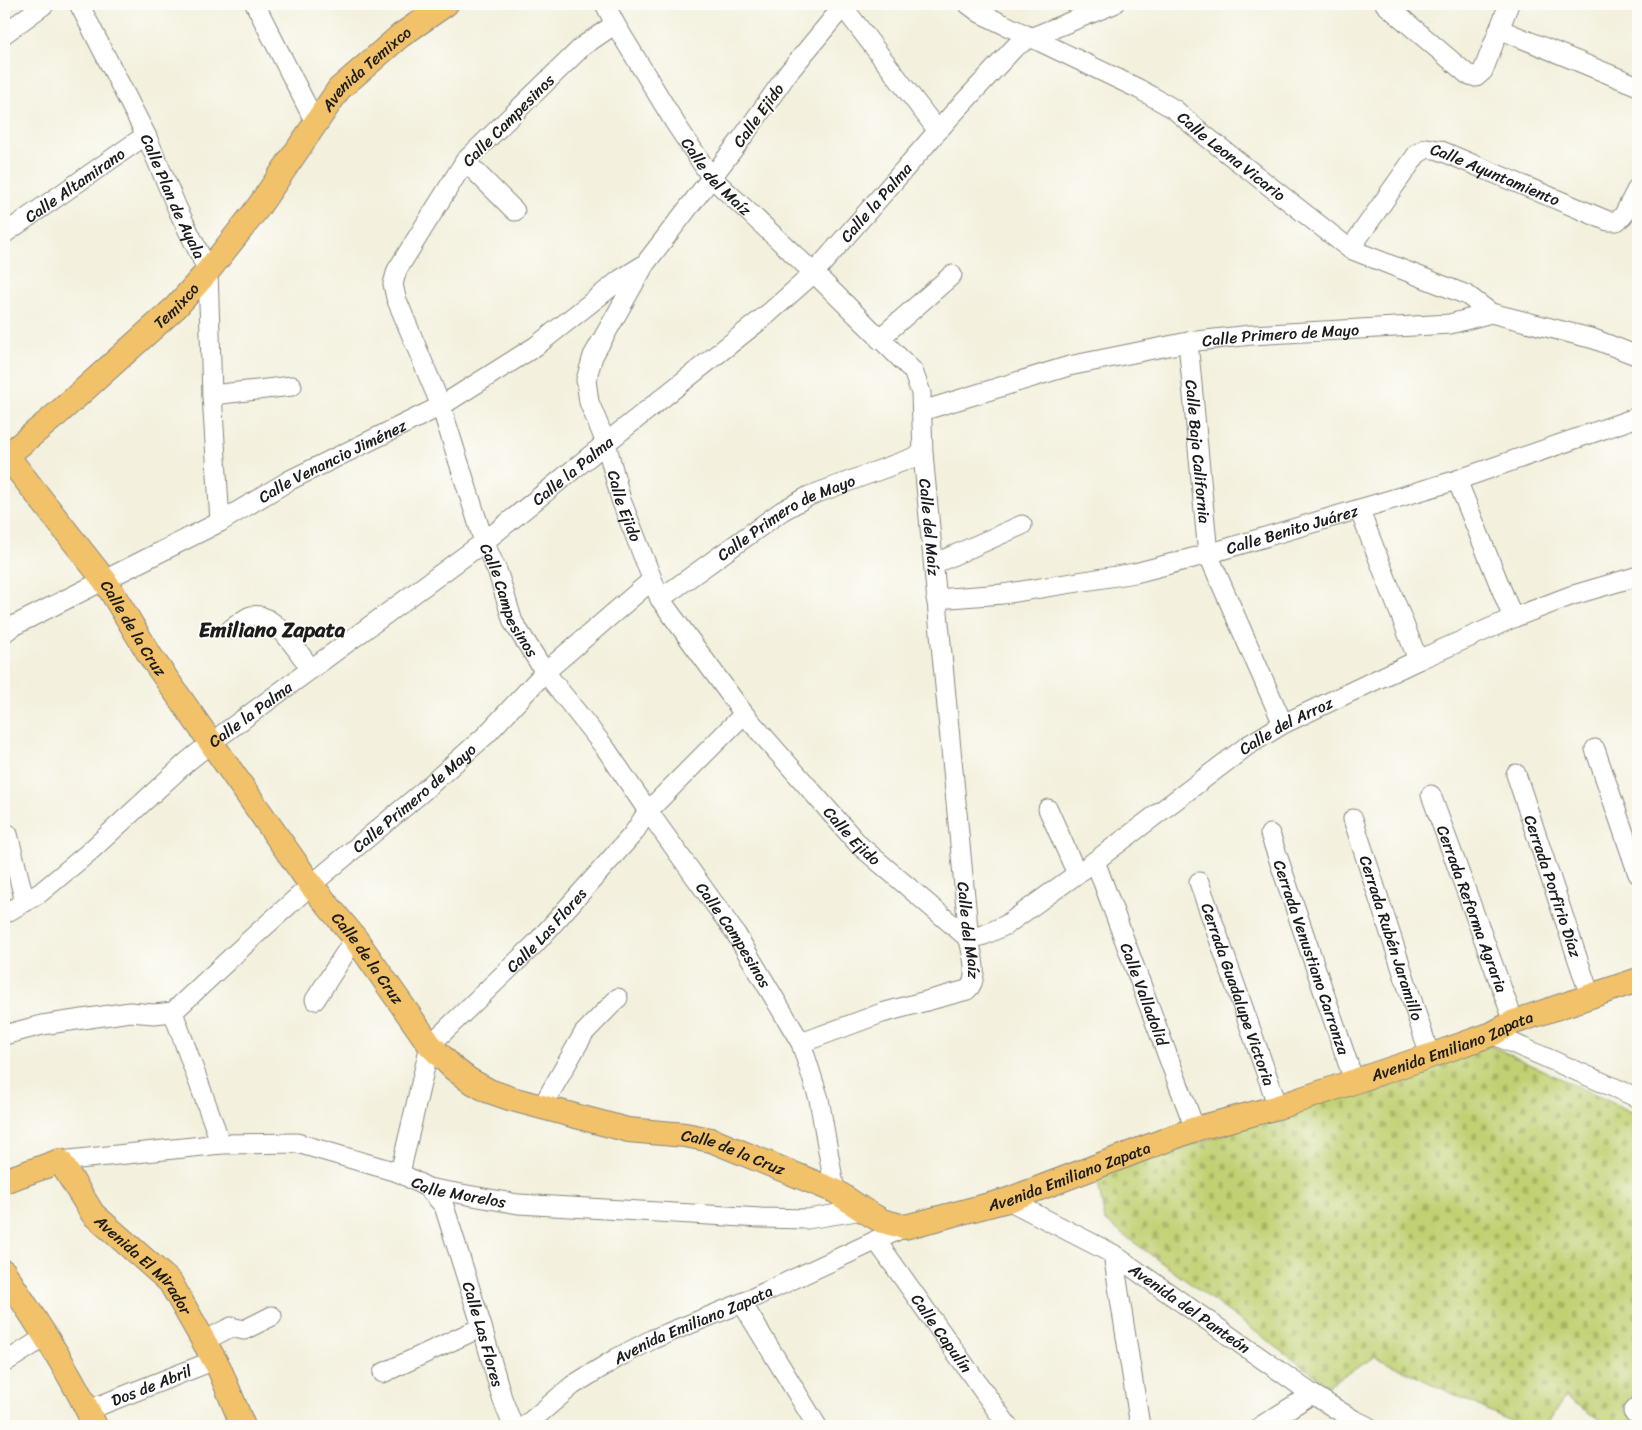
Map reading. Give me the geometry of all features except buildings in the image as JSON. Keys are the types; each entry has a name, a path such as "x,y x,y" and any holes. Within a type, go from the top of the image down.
{"main road":[{"name":"Avenida Temixco","path":"315,122 339,89 366,64 400,36 446,4"},
{"name":"Temixco","path":"5,455 169,314 208,271 257,209 315,122"},
{"name":"Calle de la Cruz","path":"5,455 105,581 150,657 212,742 311,885 355,938 430,1045 453,1068 469,1080 497,1094 628,1130 685,1135 711,1140 835,1191 882,1221 905,1227"},
{"name":"Avenida Emiliano Zapata","path":"905,1227 1008,1200 1195,1129 1278,1107 1354,1082 1492,1034 1514,1022 1638,980"},
{"path":"4,1181 60,1161"},
{"name":"Avenida El Mirador","path":"60,1161 93,1214 170,1282 219,1368 243,1426"},
{"path":"4,1272 45,1337 91,1418"}],"street":[{"path":"4,34 44,4"},
{"name":"Calle Plan de Ayala","path":"78,4 146,135 178,210 208,271 212,395 220,522"},
{"path":"255,4 315,122"},
{"name":"Calle del Maíz","path":"606,4 615,24 675,124 711,177 814,273 913,371 921,393 923,454 969,939 973,962 973,982 967,990 882,1013 801,1043"},
{"path":"843,4 938,131"},
{"name":"Calle Ejido","path":"843,4 788,73 742,138 645,264 593,356 586,380 590,402 606,443 622,500 660,599 744,714 860,845 969,939"},
{"name":"Calle Leona Vicario","path":"968,4 980,13 1138,89 1174,109 1203,134 1350,249 1467,295 1491,313"},
{"name":"Calle la Palma","path":"4,914 40,893 88,853 176,772 212,742 484,542 769,313 814,273 1014,47 1030,38 1114,4"},
{"path":"1385,4 1467,74 1476,77 1483,71 1509,4"},
{"name":"Calle Campesinos","path":"615,24 583,46 465,161 396,270 393,284 396,298 441,406 484,542 498,573 513,622 545,672 606,749 736,934 801,1043 819,1099 835,1191"},
{"path":"1499,29 1638,86"},
{"name":"Calle Altamirano","path":"4,234 146,135"},
{"name":"Calle Ayuntamiento","path":"1350,249 1417,154 1427,148 1439,150 1608,221 1616,221 1623,216 1638,186"},
{"path":"465,161 515,211"},
{"name":"Calle Venancio Jiménez","path":"4,634 13,626 220,522 290,480 441,406 536,346 621,279 645,264"},
{"path":"879,339 952,275"},
{"name":"Calle Primero de Mayo","path":"922,411 1069,366 1188,342 1250,335 1450,324 1491,313 1594,340 1638,355"},
{"name":"Calle Baja California","path":"1188,342 1208,554 1284,724"},
{"path":"212,395 292,386"},
{"name":"Calle Benito Juárez","path":"936,599 1003,594 1135,573 1208,554 1457,480 1638,417"},
{"name":"Calle Primero de Mayo","path":"660,599 782,510 809,496 923,454"},
{"path":"1457,480 1513,618"},
{"path":"1359,509 1418,660"},
{"path":"934,564 1022,525"},
{"name":"Calle del Arroz","path":"969,939 984,936 1006,924 1095,861 1247,746 1284,724 1418,660 1513,618 1570,596 1638,576"},
{"name":"Calle Primero de Mayo","path":"173,1012 311,885 486,736 545,672 652,580"},
{"path":"231,629 251,616 262,615 275,623 311,670"},
{"name":"Calle Las Flores","path":"430,1045 536,943 633,834 648,811 744,714"},
{"path":"1595,749 1638,874"},
{"name":"Cerrada Porfirio Díaz","path":"1516,774 1590,996"},
{"name":"Cerrada Reforma Agraria","path":"1431,795 1514,1022"},
{"path":"1048,809 1077,874"},
{"name":"Cerrada Rubén Jaramillo","path":"1353,819 1430,1056"},
{"path":"8,834 25,902"},
{"name":"Cerrada Venustiano Carranza","path":"1270,834 1354,1082"},
{"name":"Calle Valladolid","path":"1095,861 1195,1129"},
{"name":"Cerrada Guadalupe Victoria","path":"1199,882 1278,1107"},
{"path":"315,1000 355,938"},
{"path":"542,1106 584,1033 618,998"},
{"path":"4,1035 42,1025 130,1012 154,1014 173,1012 221,1144"},
{"path":"1492,1034 1638,1098"},
{"path":"400,1173 430,1045"},
{"name":"Calle Morelos","path":"60,1161 221,1144 297,1143 400,1173 428,1188 518,1204 702,1216 806,1219 863,1210"},
{"name":"Calle Las Flores","path":"428,1188 444,1206 502,1398 513,1426"},
{"name":"Avenida del Panteón","path":"1008,1200 1113,1254 1312,1394 1367,1426"},
{"name":"Avenida Emiliano Zapata","path":"525,1426 574,1385 617,1358 653,1339 742,1303 905,1227"},
{"name":"Calle Capulín","path":"876,1240 1008,1426"},
{"path":"1113,1254 1140,1426"},
{"path":"742,1303 817,1426"},
{"name":"Dos de Abril","path":"91,1418 209,1350 231,1327 244,1330 272,1316"},
{"path":"383,1373 482,1327"},
{"path":"4,1363 45,1337"},
{"path":"1261,1426 1312,1394"}],"green space":[{"path":"1485,1043 1638,1115 1638,1426 1609,1426 1565,1397 1545,1426 1521,1426 1375,1357 1328,1385 1105,1221 1097,1176 1295,1111"}],"district":[{"name":"Emiliano Zapata","path":"272,630"}]}
